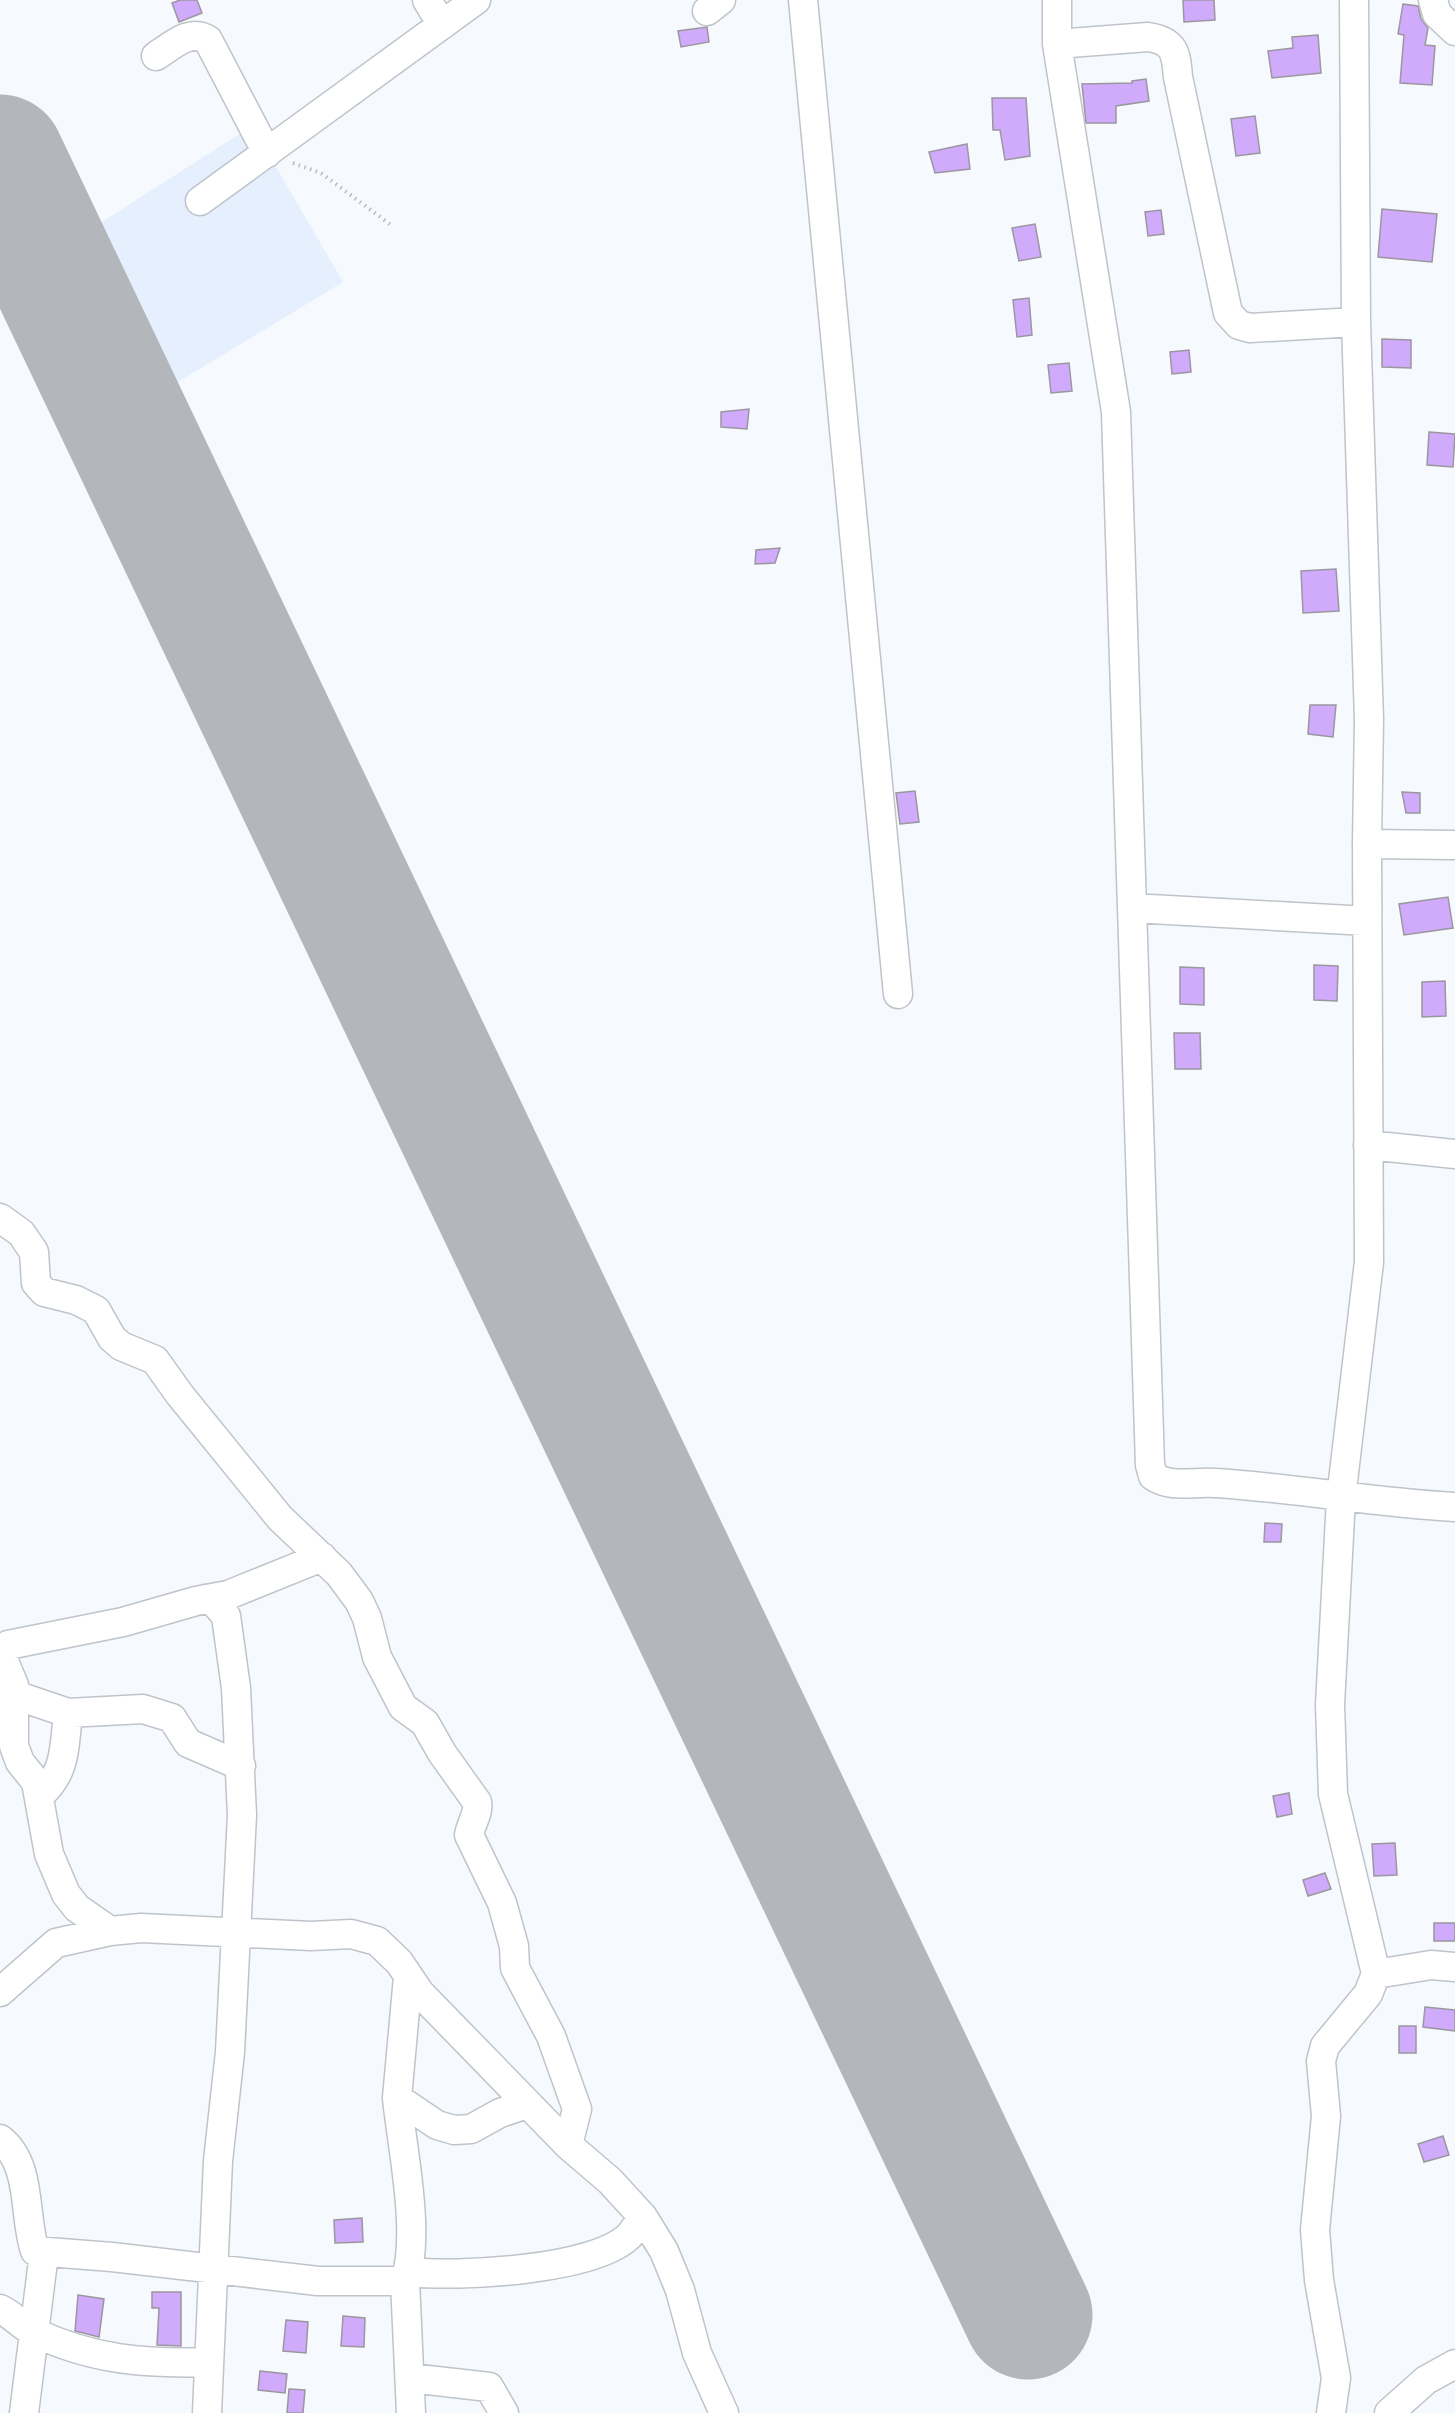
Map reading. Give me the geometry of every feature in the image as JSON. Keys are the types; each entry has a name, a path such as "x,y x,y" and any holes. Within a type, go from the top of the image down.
{"street":[{"path":"427,0 442,25"},
{"path":"200,201 476,0"},
{"path":"802,0 898,994"},
{"path":"1057,0 1057,44 1116,412 1147,1449 1153,1476 1171,1484 1215,1483 1341,1498 1455,1507"},
{"path":"1331,2413 1336,2378 1321,2291 1315,2230 1326,2116 1321,2061 1325,2046 1368,1994 1376,1974 1333,1794 1330,1705 1341,1498 1369,1262 1366,844 1369,708 1356,322 1354,0"},
{"path":"1433,0 1437,14 1446,25 1455,31"},
{"path":"156,56 188,36 202,36 208,40 267,153"},
{"path":"1057,44 1148,37 1161,39 1170,44 1176,59 1228,313 1239,325 1250,328 1356,322"},
{"path":"1366,844 1455,845"},
{"path":"1132,908 1367,921"},
{"path":"1368,1145 1455,1154"},
{"path":"0,1218 21,1233 34,1252 36,1283 44,1292 76,1300 96,1310 112,1338 121,1346 155,1360 180,1395 280,1518 339,1574 359,1602 367,1618 377,1657 403,1707 425,1723 442,1753 477,1802 478,1809 470,1825 470,1835 502,1903 514,1946 515,1968 551,2036 577,2109 568,2145"},
{"path":"110,1930 77,1908 66,1894 48,1854 36,1782 20,1762 8,1757 14,1746 15,1695 12,1678 0,1652 8,1646 220,1603 322,1557"},
{"path":"207,2413 218,2161 231,2052 234,1931 240,1885 241,1766 236,1688 220,1603"},
{"path":"15,1695 68,1713 143,1708 172,1718 188,1743 241,1766"},
{"path":"39,1796 52,1784 63,1763 68,1713"},
{"path":"0,1992 56,1943 110,1930 141,1928 311,1936 351,1934 369,1939 384,1948 399,1962 420,1994 527,2104 568,2145 610,2181 643,2217 664,2251 680,2290 697,2353 711,2390 724,2413"},
{"path":"1376,1974 1431,1965 1455,1967"},
{"path":"408,1977 397,2098 409,2207 407,2277 411,2413"},
{"path":"397,2098 437,2126 454,2130 471,2129 500,2113 527,2104"},
{"path":"0,2139 10,2147 19,2167 35,2252 112,2257 213,2271 318,2281 516,2271 568,2261 603,2249 628,2237 643,2217"},
{"path":"24,2413 44,2253"},
{"path":"0,2308 33,2332 123,2361 160,2364 209,2362"},
{"path":"1389,2413 1426,2380 1455,2364"},
{"path":"410,2378 489,2387 504,2413"}],"path":[{"path":"267,153 321,173 391,225"}],"shaded area":[{"path":"252,126 343,282 150,399 72,241"}],"building":[{"path":"180,0 197,0 202,13 179,22 172,3"},
{"path":"1183,0 1214,0 1215,20 1184,22"},
{"path":"1403,4 1418,6 1421,19 1428,28 1425,45 1435,46 1432,85 1400,83 1404,35 1398,34"},
{"path":"707,27 709,42 681,47 678,31"},
{"path":"1318,35 1321,73 1272,78 1268,51 1293,48 1292,37"},
{"path":"1146,79 1149,101 1116,106 1116,123 1086,123 1082,84 1132,83 1132,81"},
{"path":"992,98 1026,98 1030,156 1005,160 1000,130 993,130"},
{"path":"1255,116 1260,153 1236,156 1231,119"},
{"path":"967,144 970,169 935,173 929,152"},
{"path":"1382,209 1437,214 1432,262 1378,257"},
{"path":"1161,210 1164,234 1148,236 1145,212"},
{"path":"1035,224 1041,257 1019,261 1012,228"},
{"path":"1029,298 1032,335 1017,337 1013,300"},
{"path":"1382,339 1411,340 1411,368 1382,367"},
{"path":"1189,350 1191,372 1172,374 1170,352"},
{"path":"1069,363 1072,391 1051,393 1048,365"},
{"path":"749,409 747,429 721,427 721,412"},
{"path":"1429,432 1455,434 1453,467 1427,465"},
{"path":"780,548 775,563 755,564 756,550"},
{"path":"1336,569 1339,611 1303,613 1301,571"},
{"path":"1310,705 1336,705 1333,737 1308,734"},
{"path":"915,791 919,822 900,824 896,793"},
{"path":"1402,792 1420,793 1420,813 1406,813"},
{"path":"1448,897 1453,928 1404,935 1399,904"},
{"path":"1314,965 1338,966 1337,1001 1314,1000"},
{"path":"1180,967 1204,968 1204,1005 1180,1004"},
{"path":"1445,981 1446,1016 1422,1017 1422,982"},
{"path":"1174,1033 1200,1033 1201,1069 1175,1069"},
{"path":"1265,1523 1282,1524 1281,1542 1264,1542"},
{"path":"1289,1793 1292,1814 1277,1817 1273,1796"},
{"path":"1395,1843 1397,1875 1374,1876 1372,1844"},
{"path":"1325,1873 1331,1889 1308,1896 1303,1880"},
{"path":"1434,1923 1455,1923 1455,1941 1434,1941"},
{"path":"1425,2007 1455,2010 1455,2031 1423,2027"},
{"path":"1399,2026 1416,2026 1416,2053 1399,2053"},
{"path":"1443,2136 1449,2155 1424,2162 1418,2144"},
{"path":"362,2218 363,2242 335,2243 334,2220"},
{"path":"152,2292 181,2292 181,2346 157,2345 159,2308 152,2308"},
{"path":"78,2295 104,2299 99,2337 75,2331"},
{"path":"343,2316 365,2318 364,2347 341,2346"},
{"path":"286,2320 308,2322 306,2353 283,2351"},
{"path":"260,2371 287,2374 285,2393 258,2390"},
{"path":"289,2389 305,2390 303,2413 287,2413"}],"runway":[{"path":"0,159 1028,2315"}]}
